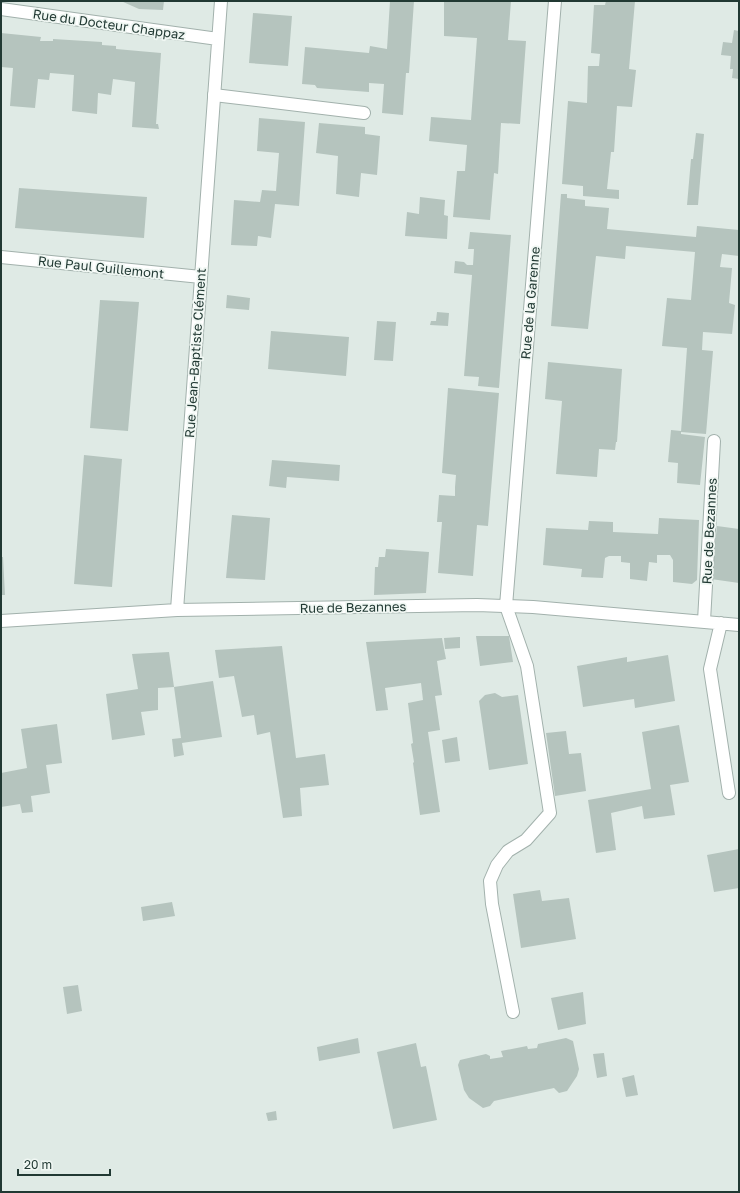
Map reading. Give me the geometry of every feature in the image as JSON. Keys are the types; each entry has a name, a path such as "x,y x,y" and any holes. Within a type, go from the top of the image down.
{"street":[{"name":"Rue Jean-Baptiste Clément","path":"177,610 221,1"},
{"name":"Rue de la Garenne","path":"506,606 555,1"},
{"name":"Rue du Docteur Chappaz","path":"1,9 218,38"},
{"path":"214,95 364,113"},
{"name":"Rue Paul Guillemont","path":"1,257 201,277"},
{"name":"Rue de Bezannes","path":"704,621 714,441"},
{"name":"Rue de Bezannes","path":"1,621 177,610 506,606 739,625"},
{"path":"506,606 527,666 550,813 526,840 508,851 497,865 490,881 492,904 513,1012"},
{"path":"721,623 710,669 729,793"}],"building":[{"path":"121,1 164,1 163,10 139,9"},
{"path":"390,1 414,1 409,73 406,73 403,115 382,113 384,84 369,83 369,92 317,88 315,85 302,84 305,47 369,53 370,46 387,49"},
{"path":"444,1 511,1 508,40 526,41 520,124 501,123 498,174 494,173 490,220 453,217 457,171 465,171 467,145 429,141 431,117 471,120 477,38 444,36"},
{"path":"606,1 635,1 629,69 636,70 632,107 617,106 614,152 611,152 607,189 619,190 619,199 583,196 583,186 562,184 568,101 587,103 588,66 599,66 600,54 591,53 594,5 605,5"},
{"path":"253,13 292,16 288,66 249,63"},
{"path":"734,30 739,31 739,79 732,78 733,69 730,69 731,56 721,55 723,42 732,43"},
{"path":"1,33 41,37 40,41 53,41 53,39 102,42 102,45 116,46 116,49 161,53 156,124 158,124 159,129 132,127 135,82 113,79 111,95 98,93 97,114 72,111 74,75 50,73 49,80 38,79 35,108 10,106 13,68 1,67"},
{"path":"259,118 305,122 299,206 275,204 271,238 258,236 257,246 231,245 234,200 260,202 262,190 276,191 279,153 257,151"},
{"path":"319,123 365,127 365,134 380,136 377,175 361,173 359,197 336,194 338,156 316,153"},
{"path":"696,133 704,134 698,205 687,205 691,159 693,159"},
{"path":"19,188 147,197 144,238 15,228"},
{"path":"561,194 567,194 567,198 585,200 585,206 609,208 607,229 696,237 697,226 739,230 739,256 722,254 720,267 732,268 729,303 735,305 732,334 703,332 702,350 713,351 706,434 681,432 687,348 662,346 667,298 691,300 695,252 626,246 625,259 596,256 588,329 551,326"},
{"path":"420,197 445,200 444,215 448,216 447,239 405,236 407,212 419,214"},
{"path":"470,232 511,235 499,388 478,386 479,377 464,376 472,275 454,273 455,261 464,262 467,265 473,265 474,249 468,249"},
{"path":"227,295 250,298 249,310 226,308"},
{"path":"100,300 139,302 128,431 90,428"},
{"path":"437,312 449,313 448,326 430,325 431,321 436,321"},
{"path":"377,321 396,322 393,361 374,360"},
{"path":"271,331 349,337 346,376 268,369"},
{"path":"548,362 622,369 617,442 615,450 599,449 597,477 556,474 562,401 545,399"},
{"path":"448,388 499,393 488,526 477,525 473,576 438,573 442,522 437,522 439,495 455,496 456,475 442,473"},
{"path":"671,430 681,431 681,434 705,437 700,485 677,483 678,463 668,462"},
{"path":"84,455 122,459 112,587 74,584"},
{"path":"272,460 340,465 339,481 287,477 286,488 269,486"},
{"path":"232,515 270,518 265,580 226,578"},
{"path":"659,518 699,520 697,580 692,584 673,582 673,560 670,555 657,555 657,563 649,562 647,581 630,579 630,563 621,562 621,556 609,556 605,558 603,578 581,577 582,569 543,565 546,528 588,530 589,521 613,522 613,532 658,534"},
{"path":"717,526 739,529 739,583 711,579"},
{"path":"386,549 429,552 426,593 374,595 375,567 378,567 379,557 385,557"},
{"path":"1,557 3,557 5,595 1,595"},
{"path":"476,636 509,636 513,662 480,666"},
{"path":"460,637 460,648 445,649 444,638"},
{"path":"442,638 446,659 437,661 442,695 435,696 440,730 428,732 440,812 420,815 413,763 411,744 413,743 408,703 423,700 421,683 385,688 388,710 376,711 366,642"},
{"path":"282,646 296,758 325,754 329,785 300,788 302,816 283,818 270,732 257,735 254,715 242,717 234,676 219,678 215,650"},
{"path":"169,652 174,687 158,688 158,710 141,712 145,735 112,740 106,694 138,689 132,654"},
{"path":"668,655 675,701 635,708 634,699 583,707 577,666 627,657 627,662"},
{"path":"213,681 222,737 182,743 184,755 174,757 172,739 181,738 174,687"},
{"path":"495,693 502,697 518,695 528,764 489,770 479,701 485,695"},
{"path":"57,724 62,763 46,765 50,793 31,796 33,812 22,813 20,804 1,807 1,773 27,768 21,729"},
{"path":"679,725 689,782 670,785 675,815 644,819 642,806 611,813 616,850 596,853 588,800 651,789 642,732"},
{"path":"566,731 569,754 581,753 586,791 555,796 546,733"},
{"path":"457,737 460,761 445,763 442,740"},
{"path":"739,849 739,888 714,892 707,855"},
{"path":"540,890 542,901 569,898 576,939 521,948 513,894"},
{"path":"172,902 175,916 143,921 141,907"},
{"path":"78,985 82,1011 67,1014 63,987"},
{"path":"583,992 586,1024 558,1030 551,998"},
{"path":"358,1038 360,1053 319,1061 317,1047"},
{"path":"566,1038 573,1041 579,1069 577,1076 567,1091 559,1093 554,1088 494,1101 490,1106 483,1108 469,1098 464,1090 458,1065 460,1060 486,1054 490,1056 490,1059 503,1057 501,1051 527,1046 528,1049 537,1048 538,1044"},
{"path":"416,1043 421,1067 426,1066 437,1120 393,1129 377,1052"},
{"path":"604,1053 607,1076 597,1078 593,1054"},
{"path":"634,1075 638,1095 626,1097 622,1078"},
{"path":"276,1111 277,1120 268,1121 266,1113"}]}
